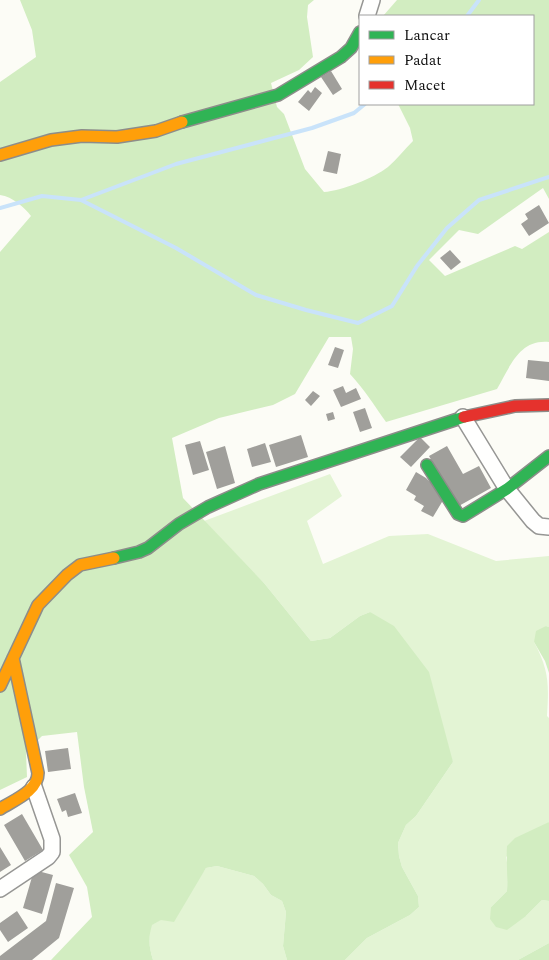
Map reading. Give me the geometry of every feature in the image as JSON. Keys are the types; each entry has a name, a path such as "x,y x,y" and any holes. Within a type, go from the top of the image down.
{"street":[{"path":"367,15 372,0"},
{"path":"0,155 51,140 82,136 117,137 156,131 197,117 278,95 341,57 351,48 359,34"},
{"path":"0,686 38,605 67,575 80,565 139,552 148,548 179,524 208,507 259,484 463,418 515,406 549,405"},
{"path":"463,418 507,489 533,522 539,526 549,527"},
{"path":"427,465 458,514 463,516 507,489 549,456"},
{"path":"0,808 34,788 38,780 38,772 13,658"},
{"path":"0,889 48,857 52,852 52,839 34,788"}],"green space":[{"path":"20,0 314,0 308,5 307,17 313,57 299,70 271,83 277,107 284,114 305,169 324,192 348,187 382,171 413,141 410,128 398,105 534,105 534,15 384,15 397,0 549,0 549,199 543,188 478,234 459,230 429,260 445,276 515,246 522,249 549,232 549,342 539,342 523,350 511,364 497,389 386,422 350,374 353,349 351,337 329,337 295,394 273,405 219,418 172,438 183,498 264,583 311,641 330,638 360,616 370,612 394,626 429,672 453,762 416,816 406,825 398,843 402,867 418,896 419,907 410,915 367,938 345,960 287,960 283,946 286,912 282,901 271,895 254,876 217,866 206,868 174,922 161,920 152,925 150,942 153,960 51,960 92,917 87,887 69,855 93,832 84,787 77,732 42,736 26,752 27,777 0,790 0,252 31,216 18,203 0,195 0,82 36,57 32,30"},
{"path":"330,474 342,496 307,521 323,564 389,536 428,534 496,561 549,556 549,627 546,626 534,642 543,661 548,686 549,822 506,857 508,868 507,891 491,907 526,916 542,900 549,901 549,943 518,960 345,960 367,938 410,915 419,907 418,896 402,867 398,843 406,825 416,816 453,762 370,612 360,616 330,638 311,641 264,583 204,521"},
{"path":"546,626 549,627 549,673 545,661 534,642 536,631"},
{"path":"549,822 549,901 542,900 526,916 507,930 496,927 490,919 491,907 507,891 507,846 515,838"},
{"path":"217,866 254,876 271,895 282,901 286,912 283,946 287,960 153,960 149,942 151,925 175,908 206,868"},
{"path":"549,943 549,960 518,960"}],"building":[{"path":"331,71 342,89 333,95 321,77"},
{"path":"315,87 322,93 309,111 298,102 308,90 311,93"},
{"path":"328,151 341,154 337,174 323,171"},
{"path":"539,205 549,223 529,236 521,224 528,219 525,214"},
{"path":"450,250 461,262 451,270 440,258"},
{"path":"335,347 344,350 338,368 328,365"},
{"path":"528,360 549,362 549,381 526,378"},
{"path":"343,386 346,393 356,388 361,399 341,407 333,390"},
{"path":"313,391 320,396 311,406 305,400"},
{"path":"365,408 372,428 360,432 353,412"},
{"path":"333,412 335,419 328,421 326,414"},
{"path":"301,435 308,457 276,467 269,445"},
{"path":"420,437 430,447 411,467 400,457"},
{"path":"200,441 209,470 193,475 185,445"},
{"path":"265,443 271,462 252,467 247,449"},
{"path":"225,446 235,483 217,489 206,452"},
{"path":"447,446 463,474 479,466 491,488 457,507 429,456"},
{"path":"416,472 426,478 445,497 433,517 421,511 424,506 414,500 416,496 406,490"},
{"path":"68,748 71,769 48,772 45,751"},
{"path":"75,793 82,813 68,817 66,810 62,812 57,799"},
{"path":"22,814 43,850 25,861 4,825"},
{"path":"0,847 11,865 0,872"},
{"path":"34,870 53,875 42,914 23,908"},
{"path":"56,883 74,888 59,938 32,960 0,960 0,956 46,921"},
{"path":"17,911 28,928 8,942 0,930 0,923"}],"waterway":[{"path":"468,15 479,0"},
{"path":"0,208 42,196 81,200 176,164 312,128 354,113 364,105"},
{"path":"81,200 176,248 256,295 358,323 392,306 417,266 447,228 479,200 549,177"}],"traffic: fast":[{"path":"182,122 278,95 341,57 351,48 359,34"},
{"path":"114,558 148,548 179,524 208,507 259,484 464,417"},
{"path":"427,465 458,514 463,516 507,489 549,456"}],"traffic: slow":[{"path":"0,155 51,140 82,136 117,137 156,131 182,122"},
{"path":"0,686 38,605 67,575 80,565 114,558"},
{"path":"0,809 30,790 37,779 38,773 13,658"}],"traffic: jam":[{"path":"464,417 515,406 549,405"}]}
